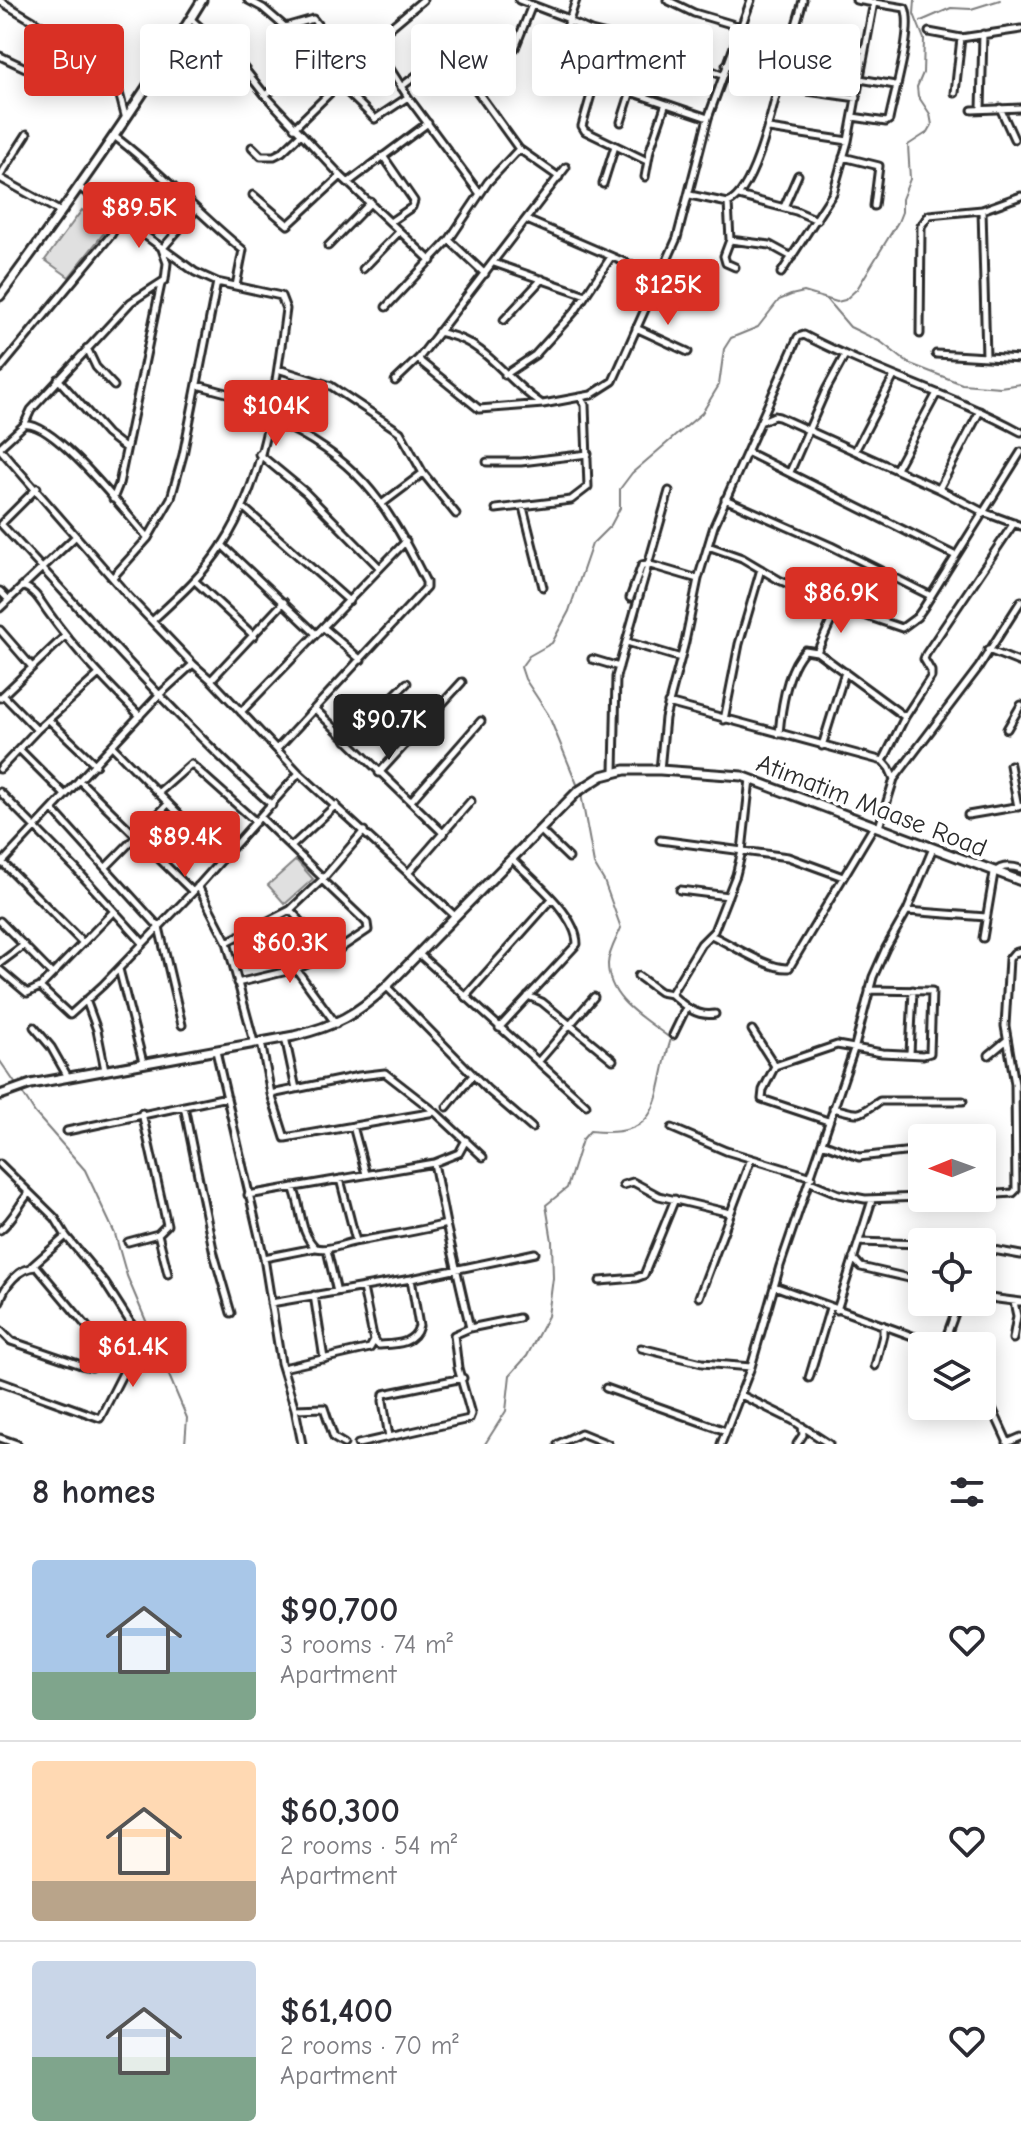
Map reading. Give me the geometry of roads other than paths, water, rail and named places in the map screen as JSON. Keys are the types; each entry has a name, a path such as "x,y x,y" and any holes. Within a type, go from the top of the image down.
{"main road":[{"path":"0,296 126,119 202,0"},
{"name":"Atimatim Maase Road","path":"0,1095 20,1086 337,1025 366,1006 387,986 577,792 614,772 660,770 750,778 1021,881"}],"street":[{"path":"248,0 282,24"},
{"path":"394,24 423,0"},
{"path":"519,0 591,31 634,42 722,75"},
{"path":"567,24 576,0"},
{"path":"667,0 694,13 731,24"},
{"path":"742,24 751,0"},
{"path":"797,24 803,0"},
{"path":"853,117 888,122 906,46 907,11 905,8 856,0"},
{"path":"0,1 77,47 94,35 112,68 126,119"},
{"path":"874,2 860,79 895,85"},
{"path":"516,45 532,5"},
{"path":"293,24 308,18 317,24"},
{"path":"191,19 243,67 294,128 341,176 431,261"},
{"path":"929,32 961,38 1021,29"},
{"path":"981,109 983,34"},
{"path":"955,93 961,38"},
{"path":"860,49 865,50"},
{"path":"0,56 24,67"},
{"path":"419,358 479,409 543,404 591,395 613,381 677,238 708,118 729,57"},
{"path":"395,77 480,194"},
{"path":"401,87 411,80"},
{"path":"294,128 337,86 342,87 375,119 408,97"},
{"path":"481,96 519,149 559,177"},
{"path":"591,96 582,126 585,131 647,161"},
{"path":"621,122 629,96"},
{"path":"636,96 708,118"},
{"path":"690,195 728,203 739,196 769,129 776,96"},
{"path":"781,273 833,193 857,98 843,96"},
{"path":"645,177 647,161 665,106"},
{"path":"1000,108 1014,139"},
{"path":"972,110 1021,108"},
{"path":"349,182 428,123"},
{"path":"769,129 848,141"},
{"path":"27,134 0,177 62,212"},
{"path":"252,147 261,156 274,156 301,134"},
{"path":"114,136 243,250 236,286"},
{"path":"603,184 615,146"},
{"path":"386,307 449,240 480,194 519,149"},
{"path":"383,156 414,201 412,207 390,222"},
{"path":"843,157 879,166 874,206"},
{"path":"395,381 419,358 566,167"},
{"path":"784,207 798,175"},
{"path":"253,195 288,225 341,176"},
{"path":"79,187 195,272 217,282 281,296 284,301 278,369 269,418 243,507 222,545 195,581 152,621"},
{"path":"739,196 784,207 817,220"},
{"path":"920,334 921,226 924,219 929,215 982,210 1021,196"},
{"path":"328,246 371,202"},
{"path":"728,203 730,240 724,256 726,263 735,267"},
{"path":"162,249 196,210"},
{"path":"982,210 986,357"},
{"path":"1,366 111,235 116,227 117,213"},
{"path":"527,220 659,277"},
{"path":"363,269 399,232"},
{"path":"449,240 485,274"},
{"path":"730,240 770,245 792,257"},
{"path":"113,499 119,484 161,284 167,271 162,249"},
{"path":"505,375 535,355 575,311 611,257"},
{"path":"494,263 586,295"},
{"path":"504,320 542,279"},
{"path":"113,577 148,538 171,498 183,455 217,282"},
{"path":"161,284 131,302 58,379 31,410 24,425 0,450 37,488 75,537 152,621 299,773 455,916"},
{"path":"636,328 688,352"},
{"path":"438,332 475,347 543,404"},
{"path":"660,770 662,730 708,546 725,499 801,335 844,357 937,392 1021,432"},
{"path":"87,348 96,367 114,386"},
{"path":"936,354 1021,359"},
{"path":"790,472 844,357"},
{"path":"278,369 331,386 400,432 423,473 456,514"},
{"path":"855,451 894,377"},
{"path":"58,379 107,434 125,448"},
{"path":"197,385 271,405"},
{"path":"896,469 937,392"},
{"path":"496,509 571,500 588,487 585,405 580,397"},
{"path":"939,489 980,411"},
{"path":"759,422 774,416 896,469 983,512 1021,526"},
{"path":"269,418 303,433 355,471 383,503 426,582 426,588 277,749"},
{"path":"24,425 36,424 68,447 148,538"},
{"path":"747,452 954,555"},
{"path":"708,546 742,558 838,606 902,628 917,617 1021,452"},
{"path":"259,454 305,492 380,568"},
{"path":"487,462 521,462 588,454"},
{"path":"383,503 423,473"},
{"path":"37,488 1,525 158,696 272,805"},
{"path":"614,772 616,682 669,491"},
{"path":"725,499 831,546 931,596"},
{"path":"243,507 349,601"},
{"path":"523,507 543,587"},
{"path":"883,761 905,717 931,677 924,659 926,654 1014,523"},
{"path":"0,608 75,537"},
{"path":"241,712 406,541"},
{"path":"222,545 316,634"},
{"path":"630,598 640,566 647,564 698,579"},
{"path":"724,720 739,644 761,569"},
{"path":"195,581 254,636"},
{"path":"22,586 37,595 65,636 98,675 140,716"},
{"path":"0,591 8,599"},
{"path":"711,935 787,969 794,963 843,877 884,817 894,779 1021,601"},
{"path":"211,680 285,602"},
{"path":"817,652 838,606"},
{"path":"324,628 361,660"},
{"path":"0,630 32,667"},
{"path":"37,730 1,696 65,636"},
{"path":"627,642 681,658"},
{"path":"779,734 784,695 799,656 805,650 817,652 905,717"},
{"path":"988,650 1021,663"},
{"path":"592,659 619,667"},
{"path":"82,942 1,863 158,696 193,664"},
{"path":"822,746 845,672"},
{"path":"0,769 37,730 98,675"},
{"path":"379,773 462,682"},
{"path":"347,741 407,683"},
{"path":"668,703 883,761 894,779"},
{"path":"1007,729 1021,705"},
{"path":"315,709 444,834"},
{"path":"50,721 96,765"},
{"path":"411,801 481,721"},
{"path":"112,746 222,858"},
{"path":"20,750 65,795"},
{"path":"158,793 191,764 291,847 370,928 332,954 296,969 237,983"},
{"path":"968,815 1020,806 1010,765"},
{"path":"40,987 70,1015 193,892 299,773"},
{"path":"671,994 701,944 711,935 728,896 742,851 750,778"},
{"path":"79,780 193,892"},
{"path":"0,792 143,943"},
{"path":"409,872 471,801"},
{"path":"107,866 168,804"},
{"path":"291,847 336,805"},
{"path":"53,810 107,866 159,927 182,1025"},
{"path":"540,830 569,858"},
{"path":"227,942 290,910 364,831"},
{"path":"660,840 788,857 843,877"},
{"path":"721,1444 751,1367 774,1286 855,1046 879,961 907,911 933,848"},
{"path":"499,1028 577,947 577,936 571,923 512,859"},
{"path":"983,938 994,873 1008,866 1021,869"},
{"path":"198,886 227,942 285,1138 435,1112"},
{"path":"680,890 728,896"},
{"path":"465,997 552,899"},
{"path":"290,910 332,954"},
{"path":"907,911 986,917"},
{"path":"0,970 27,993 40,987 113,912"},
{"path":"0,921 51,973"},
{"path":"0,963 24,945"},
{"path":"996,1194 1016,1190 1015,1084 1005,1026 1009,959 1021,951"},
{"path":"419,954 586,1105"},
{"path":"119,969 143,1062"},
{"path":"296,969 337,1025"},
{"path":"638,976 660,992 671,994 686,1008 707,1015 715,1014"},
{"path":"387,986 473,1075 532,1128"},
{"path":"538,986 542,1002"},
{"path":"828,1121 762,1099 775,1066 830,1046 855,1046 867,1051 930,1053 933,994 928,990 869,990"},
{"path":"910,1054 913,990"},
{"path":"528,996 542,1002 613,1060"},
{"path":"538,1062 594,997"},
{"path":"86,1000 97,1030 105,1070"},
{"path":"673,1035 686,1008"},
{"path":"34,1027 51,1047 68,1077"},
{"path":"752,1030 775,1066"},
{"path":"285,1037 296,1089"},
{"path":"989,1055 1007,1040"},
{"path":"216,1049 264,1258 283,1368 302,1444"},
{"path":"271,1094 385,1073 435,1112 483,1157"},
{"path":"447,1107 473,1075"},
{"path":"67,1131 227,1097"},
{"path":"833,1108 860,1114 880,1101 963,1101"},
{"path":"184,1106 214,1254 231,1313"},
{"path":"128,1242 158,1234 167,1225 142,1113"},
{"path":"353,1126 366,1174"},
{"path":"672,1128 811,1180 839,1194 872,1200 908,1198"},
{"path":"248,1195 434,1163 459,1153 466,1140"},
{"path":"822,1143 859,1157 908,1152"},
{"path":"699,1297 751,1159"},
{"path":"434,1163 470,1328"},
{"path":"0,1164 55,1218 105,1283 141,1339 141,1351 125,1369 100,1418 0,1382"},
{"path":"340,1179 356,1241"},
{"path":"623,1185 633,1182 659,1196 730,1213"},
{"path":"293,1187 304,1232 316,1248"},
{"path":"0,1230 12,1221 18,1206 29,1193"},
{"path":"600,1281 644,1275 675,1199"},
{"path":"809,1378 872,1200"},
{"path":"264,1258 316,1248 327,1250 356,1241 446,1224"},
{"path":"158,1234 168,1274"},
{"path":"0,1302 11,1279 31,1267 66,1236"},
{"path":"859,1242 908,1244"},
{"path":"327,1250 337,1292"},
{"path":"996,1251 1021,1255"},
{"path":"271,1303 411,1279 535,1253"},
{"path":"853,1258 861,1267 908,1278"},
{"path":"0,1330 11,1341 81,1365 92,1367 103,1350 104,1347 91,1330 37,1267 31,1267"},
{"path":"363,1288 374,1341 378,1345 400,1343 412,1339 419,1326 411,1279"},
{"path":"774,1286 908,1334"},
{"path":"314,1295 324,1359"},
{"path":"996,1299 1018,1302 1013,1339"},
{"path":"358,1444 469,1419 471,1414 458,1368 454,1335 470,1328 519,1318"},
{"path":"875,1366 883,1325"},
{"path":"283,1368 370,1348 374,1341"},
{"path":"641,1348 702,1363 751,1367"},
{"path":"389,1437 384,1394 463,1378"},
{"path":"606,1388 726,1431"},
{"path":"741,1395 802,1425 829,1444"},
{"path":"295,1409 324,1408 334,1438 344,1444"},
{"path":"996,1418 1007,1443 1021,1437"},
{"path":"797,1444 803,1435 802,1425"},
{"path":"558,1444 581,1433 608,1444"},
{"path":"0,1438 17,1444"}],"waterway":[{"path":"579,789 548,714 525,679 521,667 529,656 552,643 569,611 592,544 611,525 620,508 620,489 632,473 702,413 719,385 724,349 731,338 758,327 779,300 791,295 804,292 837,302 845,300 857,289 898,222 910,179 908,145 928,132 932,125 930,114 918,96 917,87 923,73 924,39 914,14 915,0"},
{"path":"921,21 951,8 971,9 1000,0"},
{"path":"826,299 850,327 881,342 908,363 962,384 1000,387 1021,384"},
{"path":"485,1444 506,1411 510,1375 527,1356 548,1316 553,1278 552,1241 546,1205 567,1188 582,1140 590,1131 615,1132 633,1128 645,1120 658,1094 671,1039 630,1008 614,989 608,960 621,928 604,881 594,864 581,794"},
{"path":"0,1061 15,1083"},
{"path":"21,1091 35,1113 85,1170 115,1234 127,1276 187,1418 185,1444"}]}
